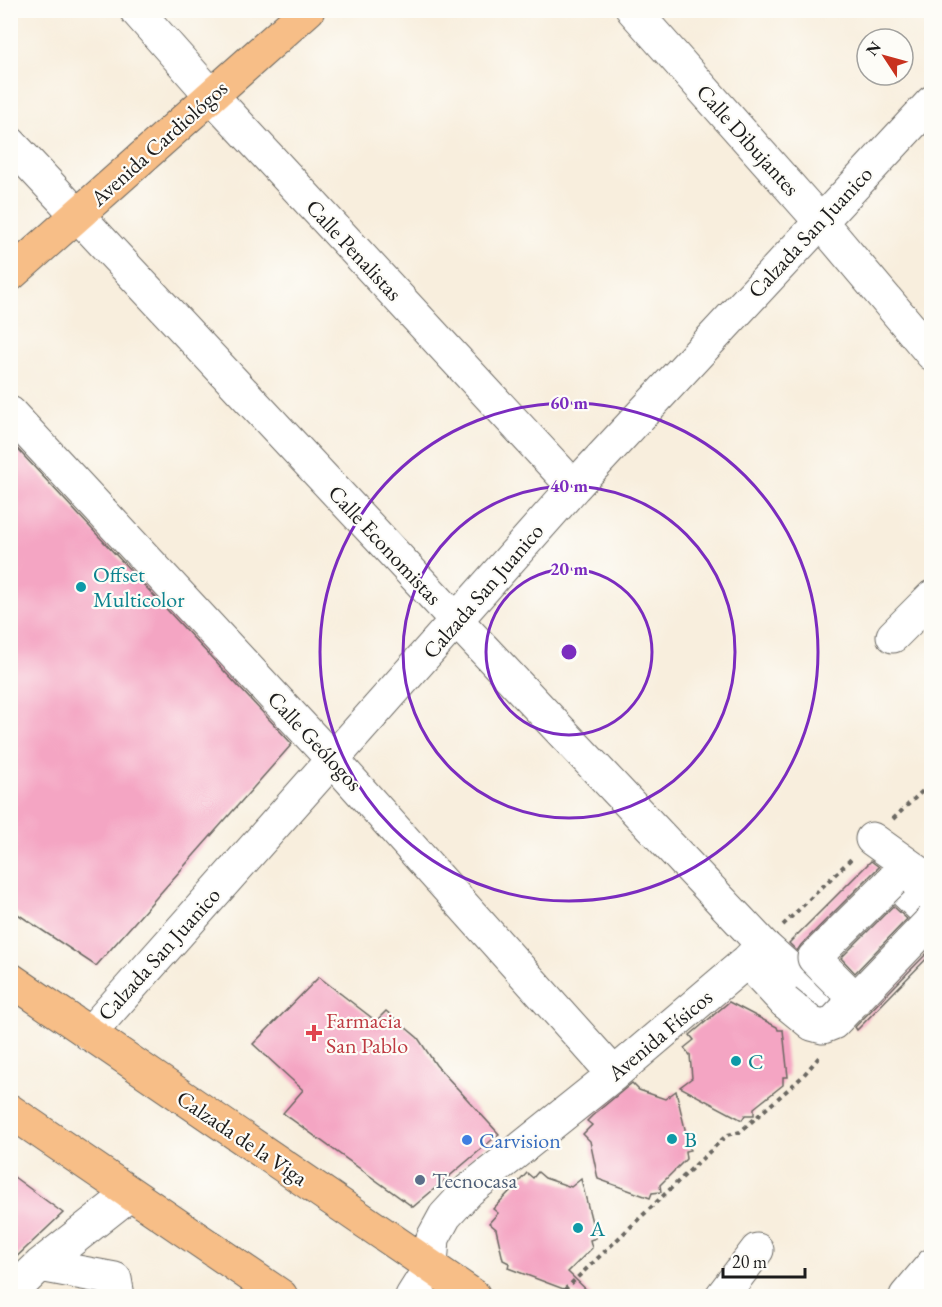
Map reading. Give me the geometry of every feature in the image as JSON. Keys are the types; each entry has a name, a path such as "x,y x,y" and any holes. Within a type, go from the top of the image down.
{"main road":[{"name":"Avenida Cardiológos","path":"10,275 308,10"},
{"name":"Calzada de la Viga","path":"10,979 474,1296"},
{"path":"10,1111 281,1296"}],"street":[{"name":"Calle Penalistas","path":"136,10 212,96 574,488"},
{"name":"Calle Dibujantes","path":"633,10 820,221 932,354"},
{"name":"Calzada San Juanico","path":"89,1034 574,488 932,102"},
{"name":"Calle Economistas","path":"10,143 457,621 755,953 797,984 812,1024 823,1027 833,1023 847,1004"},
{"name":"Calle Geólogos","path":"10,413 332,759 614,1074"},
{"path":"893,636 932,597"},
{"path":"872,838 932,882"},
{"path":"893,880 932,918 847,1004 814,958 893,880"},
{"name":"Avenida Físicos","path":"412,1296 431,1266 433,1238 445,1216 461,1198 614,1074 755,953"},
{"path":"25,1285 130,1194"},
{"path":"722,1296 757,1250"},
{"path":"25,1285 115,1278 118,1296"}],"path":[{"path":"755,953 932,782"},
{"path":"558,1296 727,1135 740,1132 802,1077 821,1055"}],"building":[{"name":"Offset Multicolor","path":"10,441 292,744 96,966 10,909"},
{"path":"871,861 879,867 797,951 789,943"},
{"path":"893,906 907,919 855,973 841,958"},
{"path":"932,948 932,953 857,1030 855,1027"},
{"path":"319,977 376,1021 386,1011 418,1038 436,1065 499,1134 413,1207 283,1113 303,1090 253,1044"},
{"name":"C","path":"729,1002 777,1027 778,1030 783,1030 788,1077 783,1077 783,1085 754,1108 754,1115 745,1115 742,1120 680,1087 692,1078 690,1055 684,1048 694,1040 690,1035"},
{"name":"B","path":"632,1083 639,1090 665,1099 676,1091 690,1150 685,1151 686,1159 660,1185 661,1192 652,1193 650,1198 598,1179 590,1141 583,1134 592,1125 587,1121"},
{"name":"A","path":"538,1172 545,1178 571,1187 581,1179 596,1238 590,1240 592,1248 568,1272 593,1296 582,1296 508,1268 509,1263 503,1260 496,1229 489,1223 498,1213 493,1209 527,1173 533,1178"},
{"path":"10,1174 63,1213 10,1263"}],"place":[{"name":"Offset Multicolor","path":"81,587"},
{"name":"Farmacia San Pablo","path":"314,1033"},
{"name":"C","path":"736,1061"},
{"name":"B","path":"672,1139"},
{"name":"Carvision","path":"467,1140"},
{"name":"Tecnocasa","path":"420,1180"},
{"name":"A","path":"578,1228"}]}
